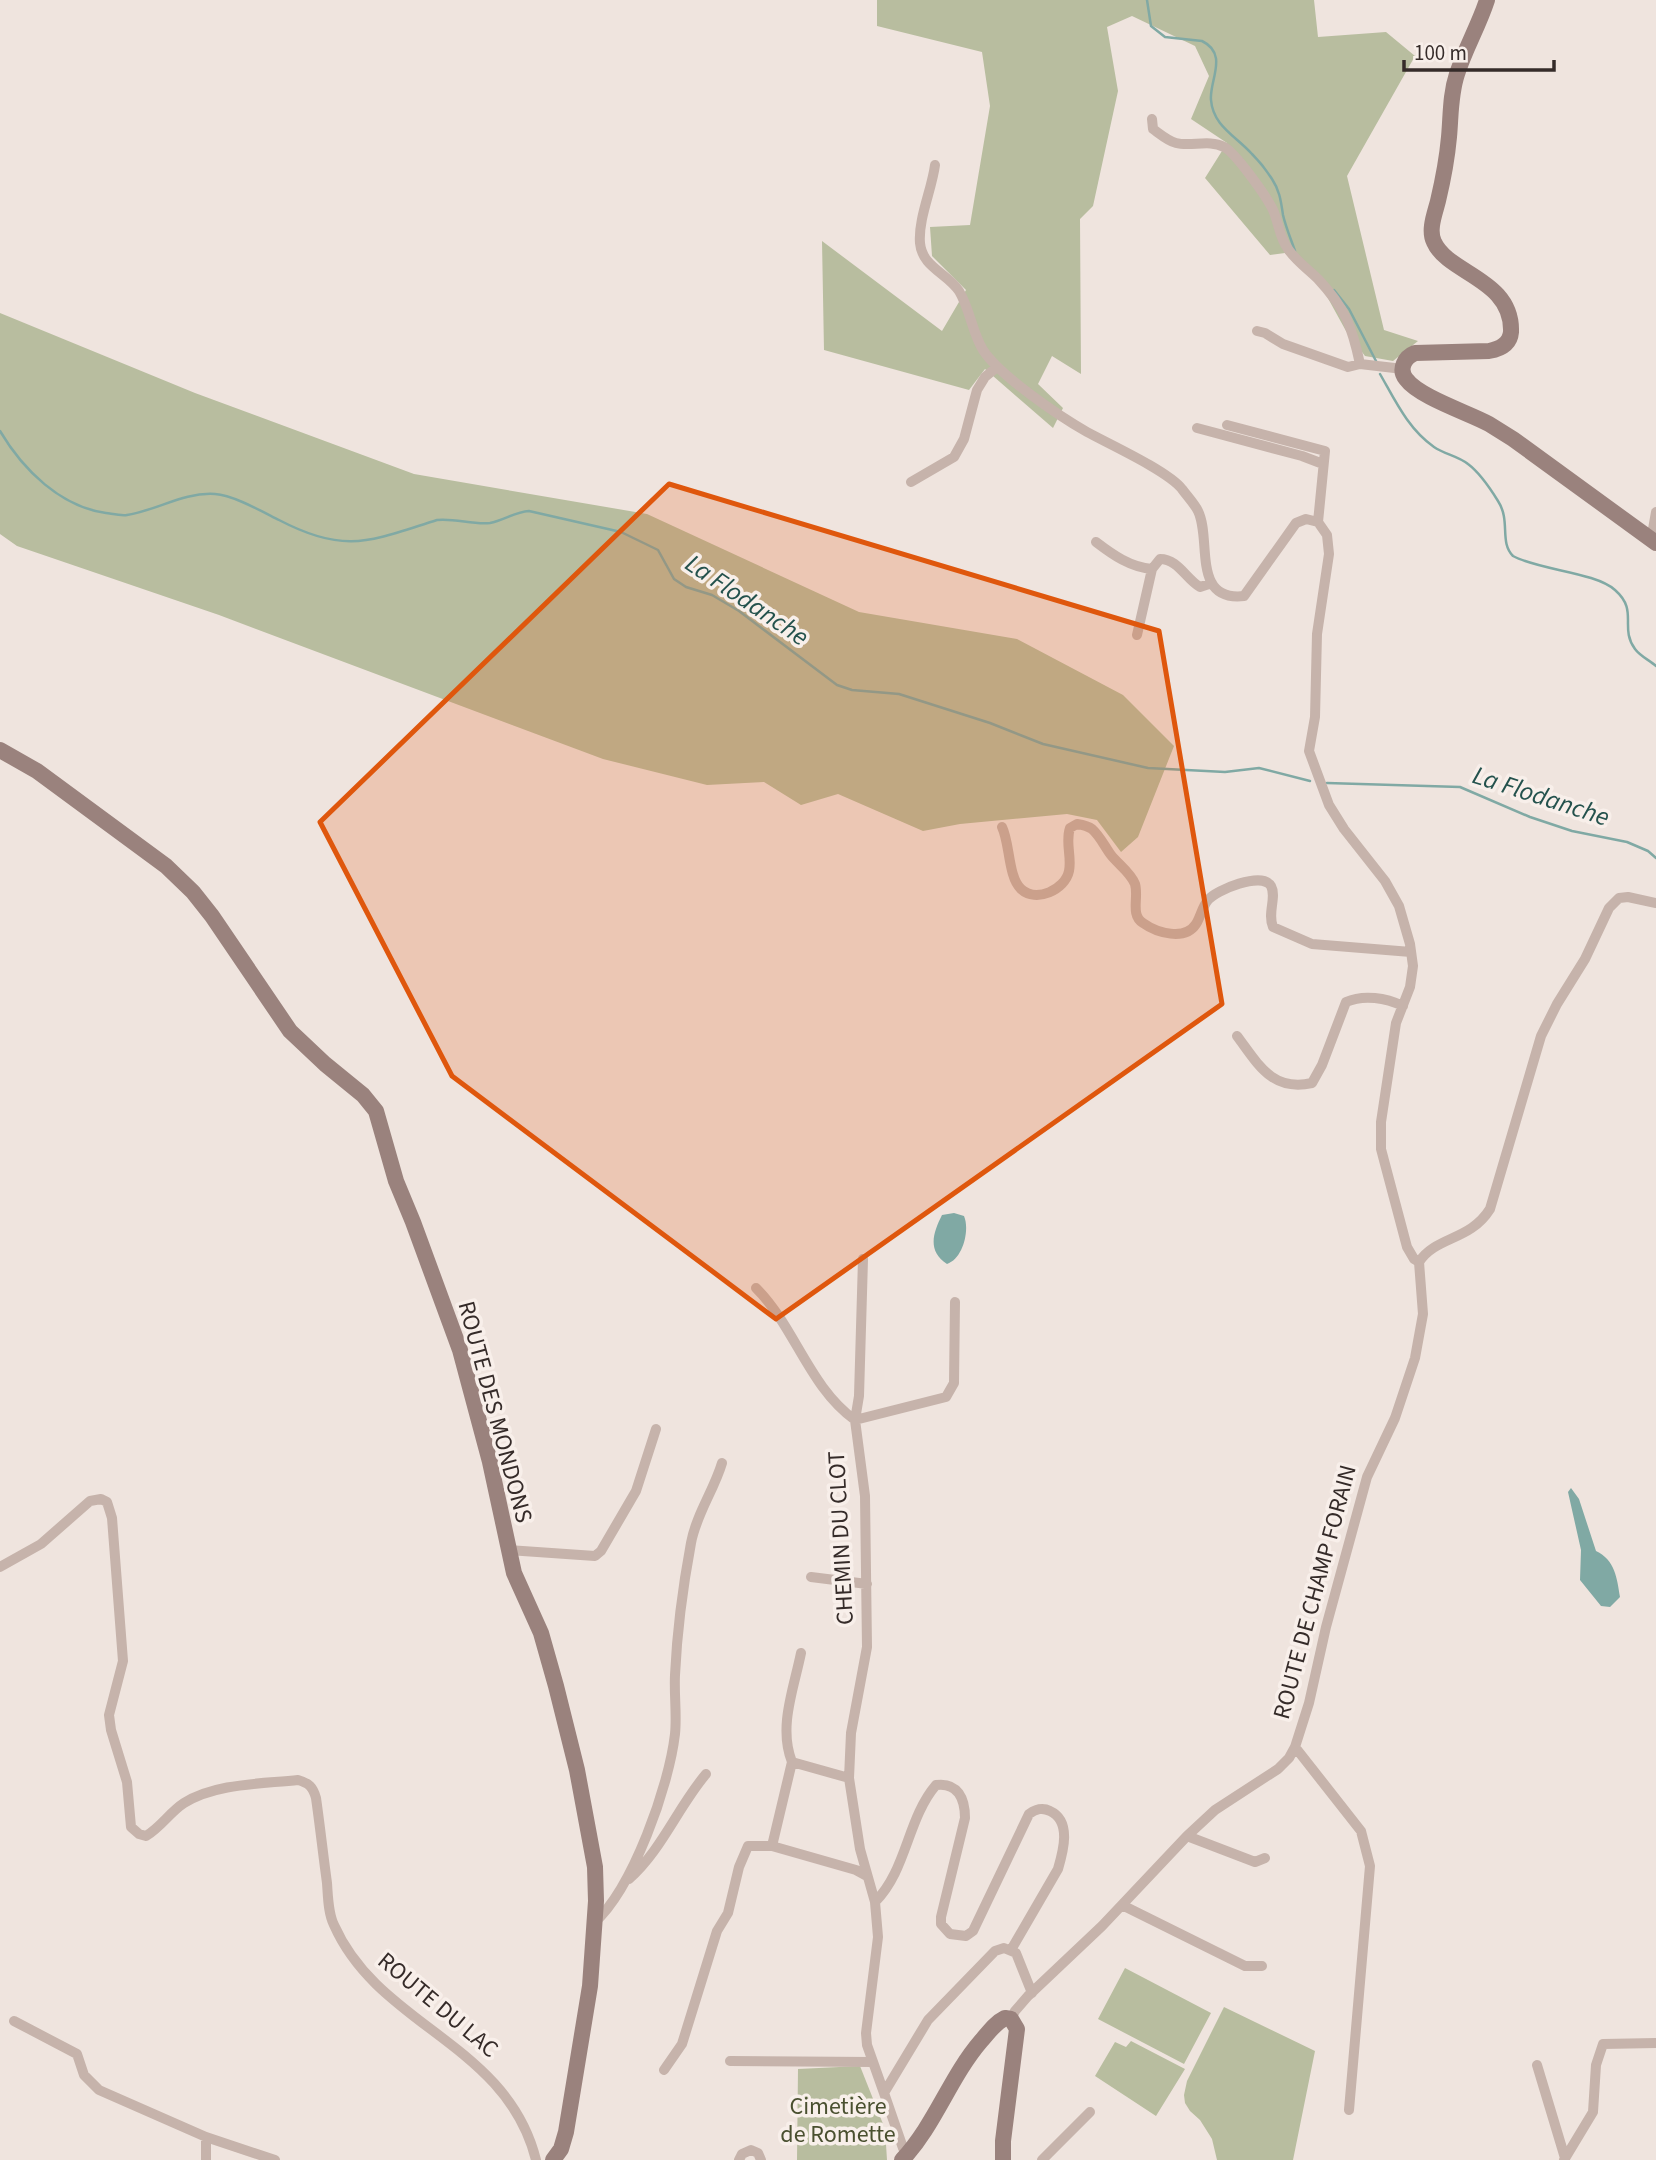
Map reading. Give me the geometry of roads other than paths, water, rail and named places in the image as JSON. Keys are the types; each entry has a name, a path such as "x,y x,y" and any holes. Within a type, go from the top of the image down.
{"street":[{"path":"1402,369 1409,356 1416,353 1489,351 1506,344 1511,335 1508,317 1493,290 1443,254 1432,239 1433,219 1444,175 1449,138 1452,89 1487,0"},
{"path":"1152,118 1153,129 1176,144 1209,143 1225,147 1241,164 1273,211 1287,249 1332,295 1346,316 1352,329 1360,364"},
{"path":"935,165 920,240 922,252 933,268 958,290 982,348 997,367 1083,430 1179,485 1198,510 1206,568 1212,583 1225,594 1244,596 1296,523 1306,519 1318,522"},
{"path":"1256,331 1265,333 1283,344 1348,367 1360,364 1402,369"},
{"path":"911,482 954,457 964,439 977,390 985,377 997,367"},
{"path":"1402,369 1414,387 1501,432 1652,540 1656,512"},
{"path":"1227,425 1325,451 1318,522 1327,535 1329,554 1317,634 1315,717 1309,751 1329,805 1344,829 1385,881 1406,925 1413,966 1410,987 1396,1023 1387,1072 1381,1149 1407,1247 1414,1259 1419,1262 1429,1251 1469,1232 1490,1209 1541,1036 1585,959 1609,908 1619,898 1628,897 1656,903"},
{"path":"1197,428 1323,464"},
{"path":"1096,542 1116,558 1141,568 1152,569"},
{"path":"1137,635 1152,569 1160,559 1169,559 1190,582 1200,587 1212,583"},
{"name":"ROUTE DES MONDONS","path":"0,750 37,771 175,875 193,892 290,1031 325,1065 363,1095 376,1111 396,1181 460,1350 490,1462 514,1573 541,1633 577,1770 595,1867 590,1986 566,2132 561,2149 553,2160"},
{"path":"1002,827 1014,877 1020,888 1028,893 1048,893 1058,889 1066,880 1070,870 1068,835 1070,828 1077,824 1093,830 1112,858 1133,880 1136,886 1136,912 1139,920 1146,926 1183,934 1196,925 1203,908 1214,895 1246,881 1259,880 1266,881 1271,886 1273,894 1269,919 1273,927 1312,944 1411,952"},
{"path":"1237,1036 1271,1078 1298,1086 1312,1083 1322,1065 1346,1002 1377,998 1391,1000 1403,1006"},
{"path":"863,1259 859,1396 855,1420 946,1397 954,1383 955,1301"},
{"name":"ROUTE DE CHAMP FORAIN","path":"904,2157 925,2131 971,2053 996,2024 1005,2018 1011,2019 1032,1993 1215,1810 1278,1769 1289,1758 1309,1703 1326,1627 1367,1477 1395,1418 1415,1358 1423,1314 1419,1262"},
{"name":"CHEMIN DU CLOT","path":"757,1288 773,1304 831,1399 855,1420 865,1496 867,1647 851,1733 849,1778 860,1849 875,1902 878,1937 866,2033 904,2157"},
{"path":"508,1550 595,1556 601,1551 636,1491 656,1429"},
{"path":"594,1923 609,1910 639,1855 667,1773 675,1733 674,1677 691,1539 722,1463"},
{"name":"ROUTE DU LAC","path":"0,1567 41,1544 90,1501 101,1499 107,1502 113,1518 123,1661 109,1715 127,1782 131,1827 146,1836 177,1808 216,1790 298,1780 308,1783 316,1798 332,1922 344,1943 376,1986 483,2069 508,2098 522,2121 536,2160"},
{"path":"811,1577 867,1584"},
{"path":"772,1846 792,1762 787,1748 785,1726 802,1653"},
{"path":"1295,1746 1361,1831 1370,1866 1349,2110"},
{"path":"792,1762 849,1778"},
{"path":"625,1883 642,1868 690,1792 706,1774"},
{"path":"875,1902 892,1881 925,1797 936,1785 950,1786 958,1791 965,1806 965,1818 941,1917 941,1924 950,1934 966,1936 973,1931 1029,1814 1041,1808 1049,1810 1062,1822 1064,1842 1058,1869 1010,1950"},
{"path":"1187,1836 1255,1862 1265,1858"},
{"path":"664,2070 682,2044 717,1931 728,1913 738,1867 748,1846 772,1846 822,1859 867,1876"},
{"path":"1122,1905 1245,1966 1262,1966"},
{"path":"884,2093 928,2020 995,1951 1004,1948 1016,1953 1032,1993"},
{"path":"1003,2160 1017,2029 1011,2019"},
{"path":"14,2021 77,2054 84,2075 99,2090 206,2137 275,2160"},
{"path":"1565,2159 1593,2112 1596,2065 1602,2045 1656,2043"},
{"path":"730,2062 873,2062"},
{"path":"1537,2065 1565,2159"},
{"path":"1042,2160 1090,2112"},
{"path":"206,2137 206,2160"},
{"path":"739,2160 751,2150 758,2153 761,2160"}],"water":[{"path":"954,1213 964,1216 966,1229 961,1250 953,1261 947,1264 934,1248 934,1235 942,1215"},
{"path":"1571,1488 1579,1499 1596,1551 1611,1564 1616,1576 1620,1597 1610,1607 1601,1606 1580,1580 1581,1550 1568,1492"}],"waterway":[{"path":"1147,0 1151,26 1165,37 1202,41 1215,53 1216,68 1211,100 1216,117 1275,183 1295,251"},
{"path":"1334,290 1349,309 1376,361"},
{"path":"1380,374 1403,414 1417,432 1434,447 1468,464 1488,486 1502,509 1507,544 1513,556 1537,565 1594,579 1615,590 1626,605 1631,641 1637,651 1656,666"},
{"name":"La Flodanche","path":"0,431 32,473 59,495 89,509 114,514 138,513 181,498 215,494 239,501 302,531 341,541 375,538 437,520 490,523 529,511 621,532 658,550 674,579 686,587 712,595 739,611 837,685 852,690 899,694 990,723 1043,744 1148,768 1225,772 1259,768 1310,781"},
{"name":"La Flodanche","path":"1327,783 1460,787 1530,817 1572,831 1627,842 1648,851 1656,858"}],"park label":[{"name":"Cimetière de Romette","path":"838,2120"}]}
